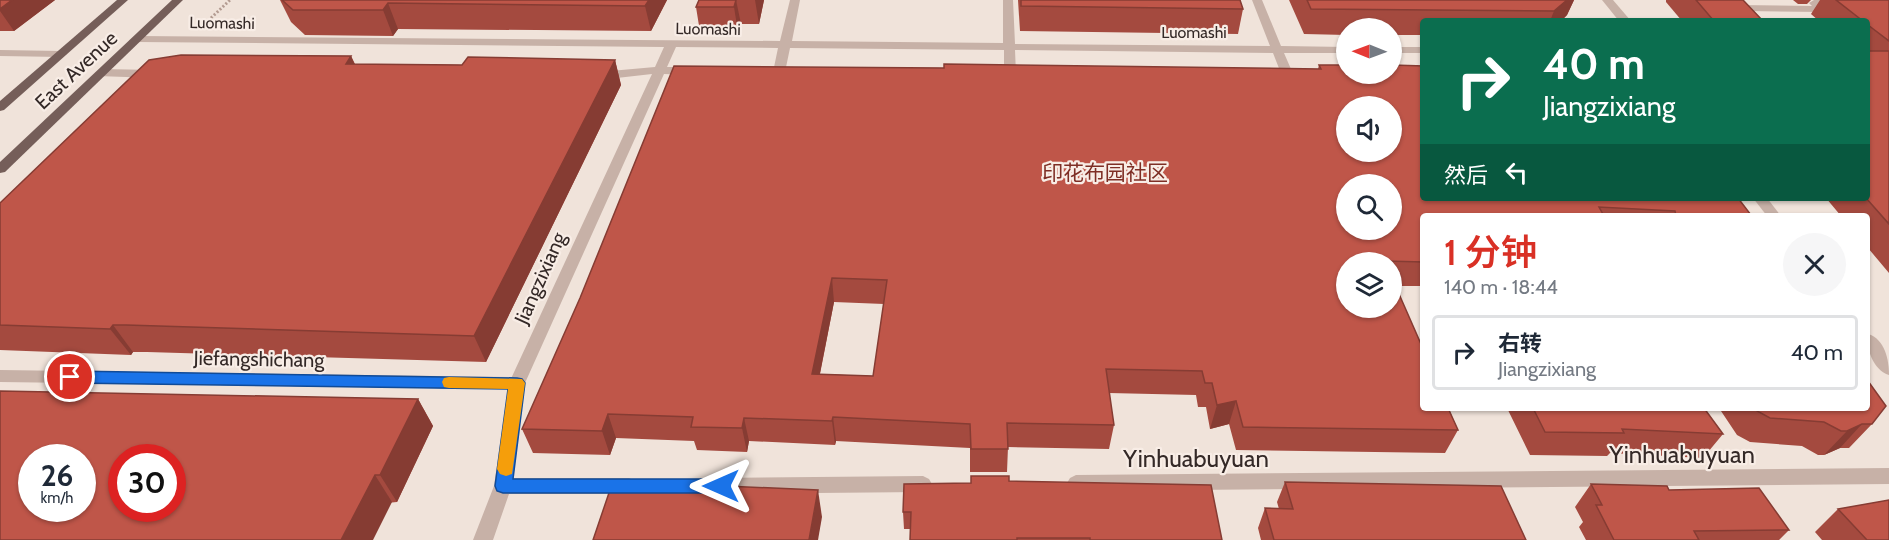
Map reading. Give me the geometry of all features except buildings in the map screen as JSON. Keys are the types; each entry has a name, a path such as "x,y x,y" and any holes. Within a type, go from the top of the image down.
{"main road":[{"name":"East Avenue","path":"0,107 123,0"},
{"name":"East Avenue","path":"0,169 178,0"}],"street":[{"path":"780,72 795,0"},
{"path":"1008,0 1010,74"},
{"path":"1257,0 1288,76"},
{"path":"1607,0 1622,18"},
{"name":"Luomashi","path":"138,39 1336,50"},
{"name":"Jiangzixiang","path":"483,540 503,486 517,383 670,45"},
{"path":"1402,50 1420,50"},
{"path":"0,53 61,54"},
{"path":"582,76 617,76 659,70 703,71"},
{"path":"101,73 170,74"},
{"path":"1762,201 1772,213"},
{"path":"1870,343 1889,369"},
{"name":"Jiefangshichang","path":"0,376 517,383"},
{"name":"Yinhuabuyuan","path":"1055,483 1889,476"},
{"path":"687,486 935,484"},
{"path":"503,486 652,486"}],"lane":[{"path":"1745,18 1737,8 1821,9 1814,3 1846,3"}],"slow traffic":[{"path":"449,382 517,383 506,469"}],"district":[{"name":"印花布园社区","path":"1105,172"}],"route":[{"path":"70,377 517,383 503,486 721,486"}]}
